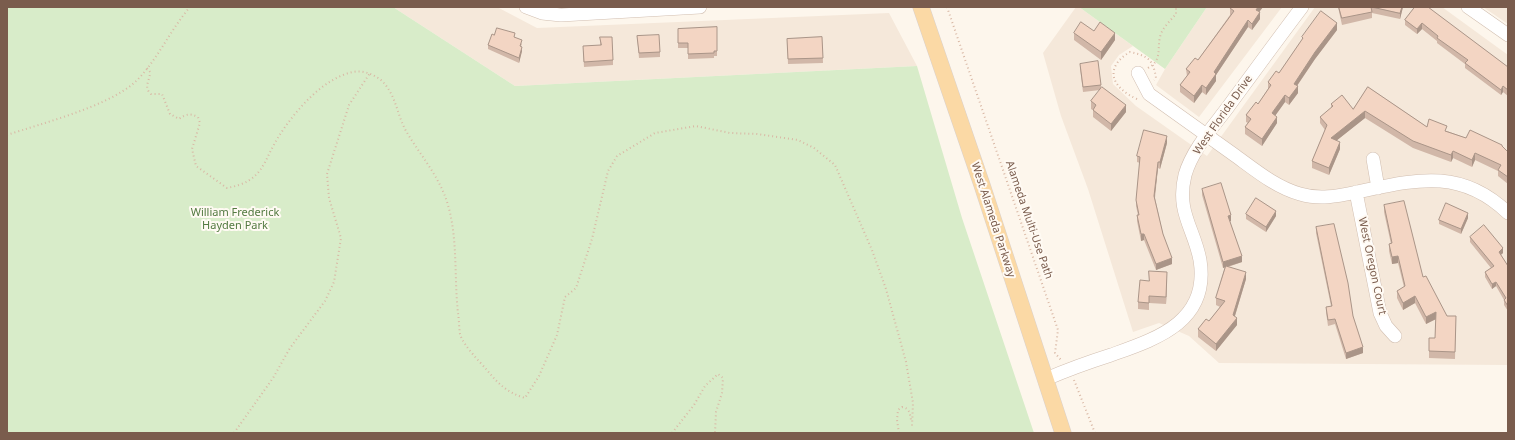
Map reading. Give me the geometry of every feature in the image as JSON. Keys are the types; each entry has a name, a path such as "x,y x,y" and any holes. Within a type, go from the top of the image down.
{"main road":[{"name":"West Alameda Parkway","path":"921,7 1063,433"}],"street":[{"path":"526,7 542,13 561,15 700,7"},
{"name":"West Florida Drive","path":"1046,379 1159,337 1178,325 1192,306 1199,285 1200,260 1184,211 1183,186 1190,164 1207,136 1302,7"},
{"path":"1468,7 1508,35"},
{"path":"1138,74 1149,94 1266,177 1300,194 1327,198 1415,181 1444,180 1475,190 1496,202 1508,212"},
{"path":"1373,159 1378,188"},
{"name":"West Oregon Court","path":"1356,192 1380,313 1386,326 1395,336"}],"path":[{"path":"7,135 92,106 124,90 147,68 179,20 190,7"},
{"name":"Alameda Multi-Use Path","path":"947,7 1058,330 1055,353 1070,369 1094,433"},
{"path":"1138,74 1154,65 1159,56 1160,37 1167,24 1176,14 1176,7"},
{"path":"147,68 150,72 146,86 148,91 151,94 162,94 170,114 179,119 186,115 192,114 198,117 200,123 192,149 196,166 227,188 244,185 264,166 280,135 314,92 337,78 354,72 370,73 382,81 394,98 406,130 437,180 448,205 455,249 456,290 461,335 476,358 495,379 512,395 525,398 542,369 557,335 565,297 576,288 592,239 608,171 617,156 655,133 696,126 730,133 757,134 798,140 814,148 835,165 872,250 886,289 906,362 913,403 912,426 909,412 906,408 902,407 897,414 899,433"},
{"path":"234,433 273,378 290,348 325,301 334,282 341,238 329,198 327,174 349,105 370,73"},
{"path":"672,433 694,405 705,386 718,374 723,378 724,383 716,412 714,433"}],"shaded area":[{"path":"393,7 497,7 537,28 889,13 917,66 515,86"},
{"path":"1076,7 1079,7 1133,46 1119,55 1111,66 1113,84 1136,106 1207,156 1315,7 1442,7 1508,55 1508,365 1219,363 1189,336 1159,323 1133,332 1088,189 1061,116 1043,53"},
{"path":"1207,7 1282,7 1199,117 1156,85 1165,69"},
{"path":"1483,7 1508,7 1508,24"}],"green space":[{"name":"William Frederick Hayden Park","path":"7,7 393,7 515,86 917,66 962,218 1034,433 7,433"},
{"path":"1079,7 1207,7 1165,69"}],"building":[{"path":"1230,7 1258,7 1256,10 1260,12 1252,24 1248,20 1214,72 1216,74 1206,88 1202,85 1194,96 1180,85 1190,72 1186,69 1195,58 1198,60 1234,11"},
{"path":"1339,7 1371,7 1372,12 1342,18"},
{"path":"1372,7 1402,7 1400,13"},
{"path":"1415,7 1428,7 1508,67 1508,90 1503,86 1501,90 1465,63 1468,60 1437,38 1438,36 1422,23 1417,29 1405,20"},
{"path":"1321,11 1337,23 1315,52 1294,84 1298,86 1289,98 1285,95 1272,113 1277,117 1262,139 1245,127 1251,119 1246,115 1256,102 1258,104 1271,85 1268,82 1276,71 1279,73"},
{"path":"1081,22 1094,31 1100,22 1115,33 1101,52 1074,33"},
{"path":"717,27 717,51 714,51 714,53 688,54 688,43 678,43 678,29"},
{"path":"497,28 515,33 514,37 522,40 519,58 488,45 492,34 494,35"},
{"path":"659,35 660,52 639,53 637,36"},
{"path":"600,37 612,37 613,60 584,62 583,46 601,45"},
{"path":"822,37 823,58 788,59 787,39"},
{"path":"1098,61 1101,85 1083,87 1080,64"},
{"path":"1102,87 1126,105 1111,124 1093,110 1096,105 1091,101"},
{"path":"1368,87 1427,127 1429,119 1447,126 1445,131 1466,138 1470,130 1502,145 1508,152 1508,177 1498,170 1501,165 1475,153 1472,160 1453,151 1451,155 1413,141 1365,111 1331,138 1340,142 1329,168 1312,161 1327,125 1320,117 1333,106 1331,104 1342,95 1353,109"},
{"path":"1144,130 1167,136 1160,162 1158,162 1154,196 1163,234 1172,258 1156,264 1144,234 1141,234 1137,215 1139,215 1136,200 1140,157 1137,156"},
{"path":"1221,183 1231,215 1228,216 1242,256 1223,262 1202,189"},
{"path":"1256,198 1276,211 1266,227 1246,214"},
{"path":"1404,201 1423,277 1426,276 1447,316 1456,316 1455,352 1429,351 1429,338 1435,338 1436,312 1426,317 1415,296 1403,303 1397,291 1405,286 1398,256 1392,257 1389,244 1392,243 1384,205"},
{"path":"1446,203 1468,213 1461,229 1439,220"},
{"path":"1334,224 1348,283 1353,316 1363,347 1346,353 1335,319 1328,320 1326,307 1332,306 1316,227"},
{"path":"1484,225 1503,248 1499,252 1508,266 1508,306 1504,300 1506,298 1496,282 1492,284 1485,272 1494,266 1470,237"},
{"path":"1226,266 1246,272 1233,315 1237,318 1216,344 1198,329 1206,319 1209,321 1225,301 1216,298"},
{"path":"1149,271 1167,272 1166,297 1149,296 1149,303 1138,302 1140,280 1149,281"}]}
